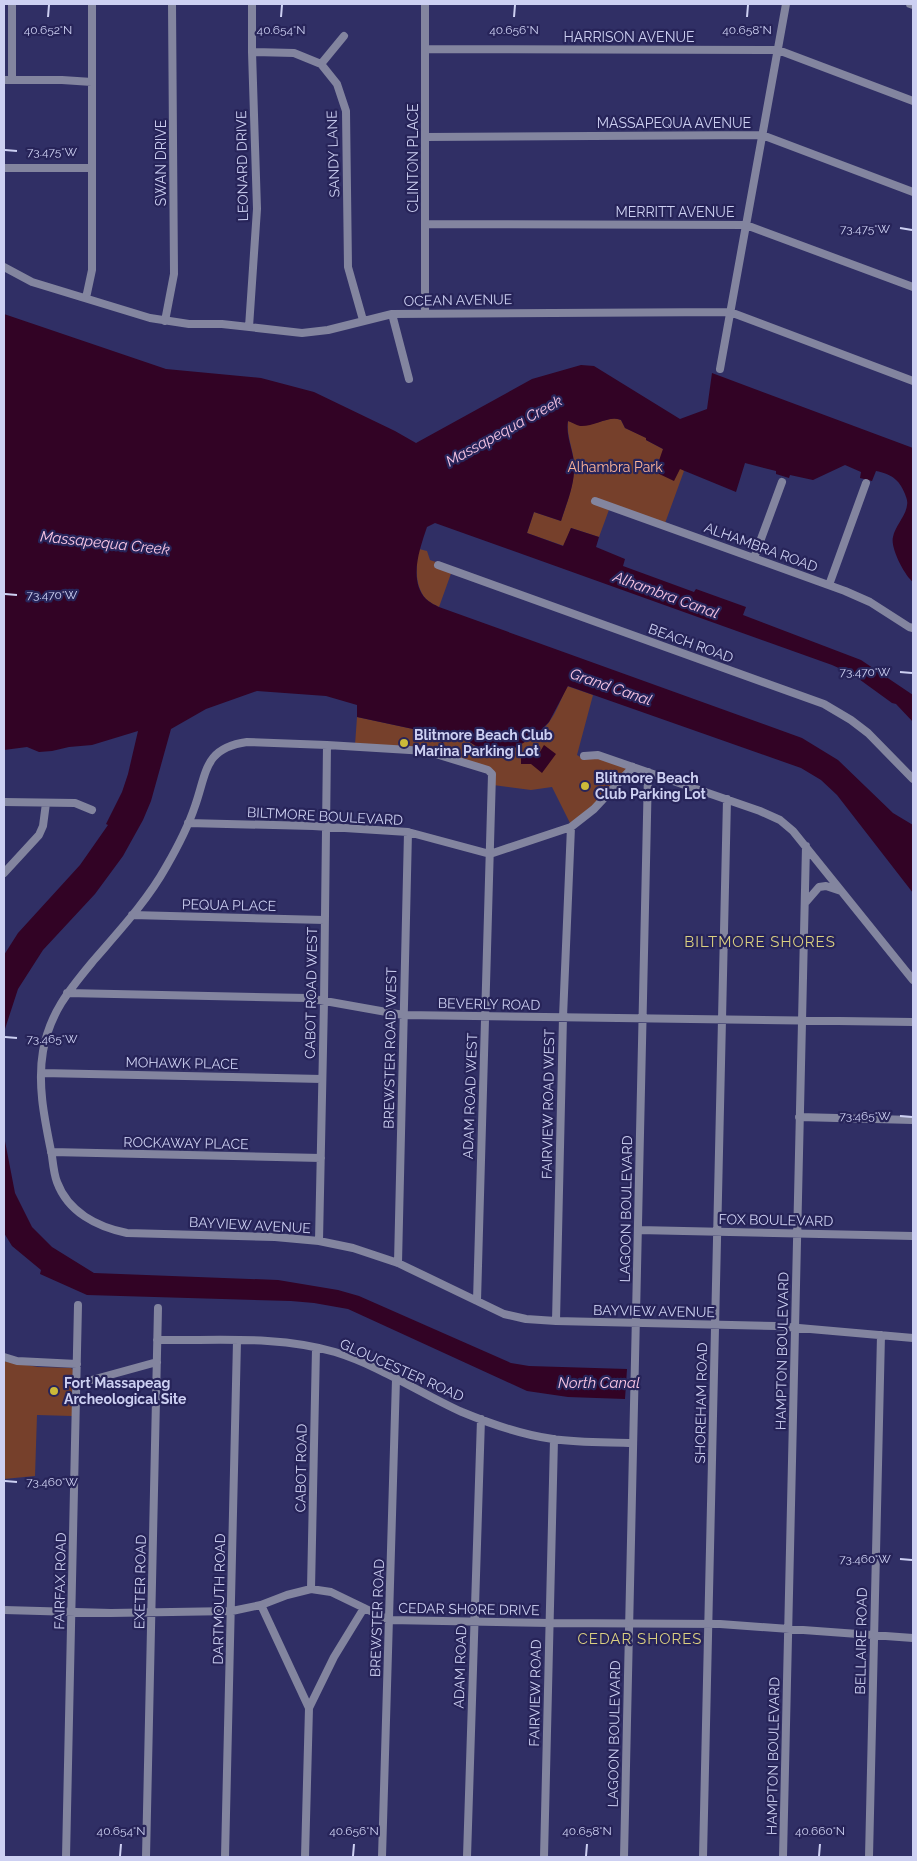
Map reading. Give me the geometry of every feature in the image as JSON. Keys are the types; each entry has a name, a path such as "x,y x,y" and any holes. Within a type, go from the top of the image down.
{"street":[{"path":"12,4 8,80 92,82"},
{"path":"86,298 92,270 92,4"},
{"name":"SWAN DRIVE","path":"165,321 174,274 172,4"},
{"name":"LEONARD DRIVE","path":"249,327 257,209 252,4"},
{"name":"CLINTON PLACE","path":"425,4 425,312"},
{"path":"720,369 786,4"},
{"path":"321,64 344,36"},
{"name":"HARRISON AVENUE","path":"425,49 778,50 913,100"},
{"name":"SANDY LANE","path":"252,52 294,53 321,64 337,84 346,111 348,267 363,320"},
{"name":"MASSAPEQUA AVENUE","path":"425,137 762,135 913,192"},
{"path":"4,168 92,168"},
{"name":"MERRITT AVENUE","path":"425,224 746,224 913,287"},
{"name":"OCEAN AVENUE","path":"4,267 32,282 150,318 189,324 222,324 302,333 315,332 392,314 425,312 730,312 913,380"},
{"path":"392,314 409,379"},
{"path":"754,558 782,482"},
{"path":"829,585 866,483"},
{"name":"ALHAMBRA ROAD","path":"595,501 829,585 870,602 912,629"},
{"name":"BEACH ROAD","path":"438,565 824,704 852,720 868,733 913,779"},
{"name":"BAYVIEW AVENUE","path":"491,772 426,751 327,745 248,742 225,748 215,756 206,768 196,805 165,869 132,914 67,993 56,1009 49,1028 43,1052 41,1101 56,1179 65,1197 84,1217 108,1230 126,1234 275,1237 319,1241 353,1248 398,1264 497,1311 513,1316 556,1321 776,1326 913,1338"},
{"name":"CABOT ROAD WEST","path":"319,1241 327,745"},
{"path":"584,756 598,755 633,766 760,811 780,820 806,846 913,980"},
{"path":"490,854 571,827 594,809 633,766"},
{"name":"ADAM ROAD WEST","path":"477,1301 491,772"},
{"name":"LAGOON BOULEVARD","path":"624,1857 648,772"},
{"name":"SHOREHAM ROAD","path":"704,1857 727,799"},
{"path":"4,802 75,803 92,810"},
{"path":"4,874 39,835 43,826 46,802"},
{"name":"BILTMORE BOULEVARD","path":"188,823 326,827 408,832 490,854"},
{"name":"FAIRVIEW ROAD WEST","path":"556,1321 563,1017 571,827"},
{"name":"BREWSTER ROAD WEST","path":"398,1264 408,832"},
{"name":"HAMPTON BOULEVARD","path":"783,1857 806,846"},
{"path":"806,902 819,887 826,886 841,891"},
{"name":"PEQUA PLACE","path":"132,914 325,920"},
{"name":"BEVERLY ROAD","path":"67,993 308,998 403,1015 913,1022"},
{"name":"MOHAWK PLACE","path":"42,1072 322,1078"},
{"path":"800,1117 913,1120"},
{"name":"ROCKAWAY PLACE","path":"51,1152 321,1158"},
{"name":"FOX BOULEVARD","path":"638,1230 913,1236"},
{"name":"FAIRFAX ROAD","path":"66,1857 78,1305"},
{"name":"EXETER ROAD","path":"146,1857 158,1308"},
{"name":"BELLAIRE ROAD","path":"869,1857 881,1335"},
{"name":"GLOUCESTER ROAD","path":"157,1340 275,1341 335,1352 358,1361 463,1412 514,1431 554,1439 633,1443"},
{"name":"DARTMOUTH ROAD","path":"226,1857 237,1341"},
{"name":"CABOT ROAD","path":"311,1589 316,1348"},
{"path":"4,1357 18,1361 77,1364"},
{"path":"77,1384 157,1362"},
{"name":"BREWSTER ROAD","path":"382,1857 396,1379"},
{"name":"ADAM ROAD","path":"467,1857 481,1418"},
{"name":"FAIRVIEW ROAD","path":"544,1857 554,1439"},
{"name":"CEDAR SHORE DRIVE","path":"4,1610 152,1613 232,1611 261,1605 287,1594 311,1589 331,1592 389,1620 549,1624 709,1624 913,1638"},
{"path":"261,1605 309,1708"},
{"path":"305,1857 309,1708 334,1657 364,1608"}],"green space":[{"name":"Alhambra Park","path":"614,418 621,420 625,428 647,438 646,440 663,449 684,471 664,526 610,507 599,537 571,528 564,546 527,533 534,512 561,521 571,490 574,471 574,458 568,434 568,421 587,425"},
{"path":"419,549 427,551 430,560 453,568 439,607 426,599 419,588 417,561"},
{"path":"567,686 593,695 577,755 582,758 593,756 630,768 585,815 571,825 552,787 531,790 493,785 492,771 427,750 355,745 357,717 441,735 440,742 445,736 468,741 490,755 525,742 541,731 554,714"},
{"path":"4,1361 38,1367 71,1368 73,1370 72,1416 37,1415 35,1476 4,1479"}],"water":[{"path":"4,314 166,369 261,378 314,392 416,443 532,379 581,365 594,366 680,419 707,409 712,373 913,448 913,582 902,568 894,548 894,533 905,513 907,502 900,484 890,476 876,471 872,481 860,478 861,472 845,465 813,480 790,475 789,478 776,474 776,471 745,463 736,492 680,469 674,481 655,472 663,449 625,428 621,420 616,419 585,426 568,421 567,427 574,472 571,491 561,521 534,512 527,533 563,546 571,528 599,537 596,547 625,559 623,566 694,592 696,589 746,607 743,615 861,660 913,695 913,722 896,704 852,674 832,665 435,523 427,527 419,554 417,573 421,591 427,600 439,607 802,738 838,760 893,813 913,825 913,893 837,795 821,780 801,768 568,686 549,722 535,736 513,749 490,755 468,741 445,736 443,743 440,742 441,735 357,717 357,705 326,696 257,691 206,709 171,729 151,801 143,820 123,856 95,894 43,950 18,989 4,1032 4,955 18,933 80,865 108,825 106,824 122,792 128,774 138,731 92,745 52,751 39,752 27,747 4,750"},
{"path":"544,745 556,754 542,773 531,764 521,764 521,755 538,755"},
{"name":"North Canal","path":"4,1136 15,1193 32,1227 52,1247 94,1273 278,1280 338,1290 359,1296 511,1363 529,1366 627,1369 625,1399 568,1397 527,1391 348,1309 291,1301 87,1295 40,1274 41,1270 12,1246 4,1233"}],"place":[{"name":"Blitmore Beach Club Marina Parking Lot","path":"404,743"},
{"name":"Blitmore Beach Club Parking Lot","path":"585,786"},
{"name":"Fort Massapeag Archeological Site","path":"54,1391"}],"district":[{"name":"BILTMORE SHORES","path":"760,942"},
{"name":"CEDAR SHORES","path":"640,1639"}],"water label":[{"name":"Massapequa Creek","path":"504,431"},
{"name":"Massapequa Creek","path":"105,543"},
{"name":"Alhambra Canal","path":"666,595"},
{"name":"Grand Canal","path":"611,687"}]}
